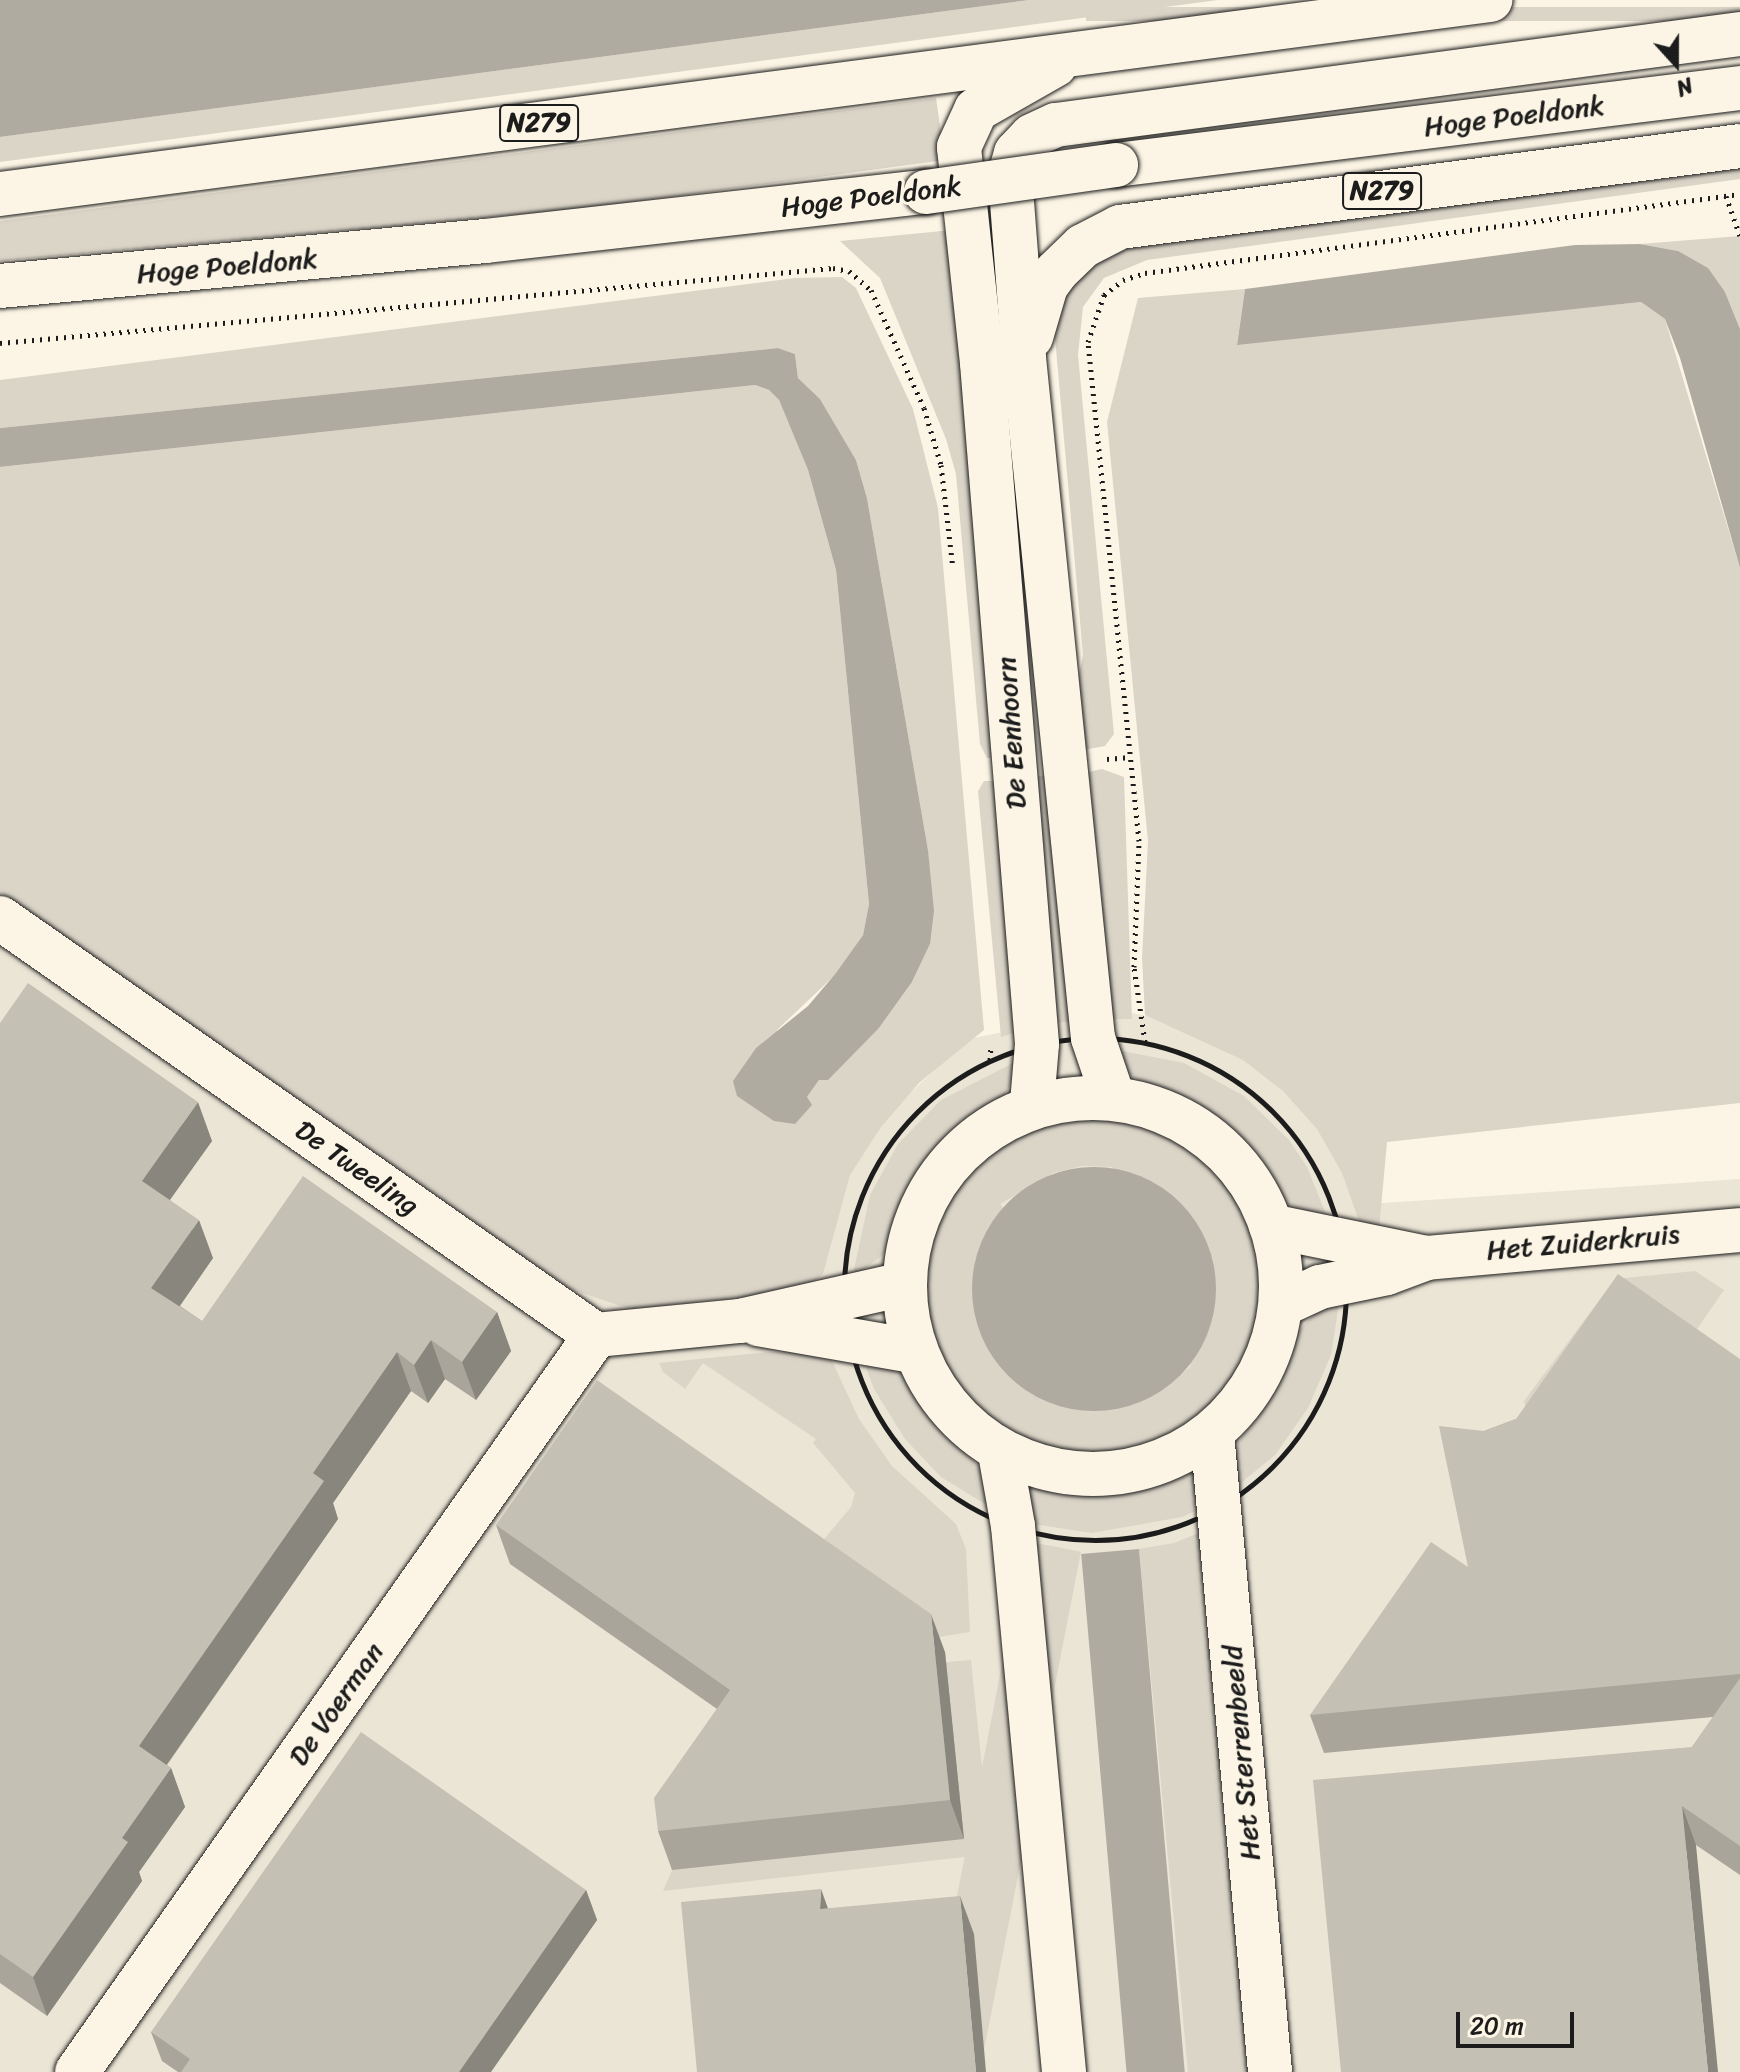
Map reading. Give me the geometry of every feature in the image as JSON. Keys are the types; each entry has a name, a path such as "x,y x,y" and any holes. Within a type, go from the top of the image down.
{"main road":[{"name":"N279","path":"0,194 1490,0"},
{"name":"De Eenhoorn","path":"1112,1094 1093,1038 1024,358 1010,174 1016,153 1032,136 1056,125 1740,34"},
{"name":"De Eenhoorn","path":"1032,1104 1037,1044 982,363 960,173 964,129 993,98 1078,53"},
{"name":"Hoge Poeldonk","path":"0,286 470,242 926,192 1116,165 1740,88"},
{"name":"N279","path":"1024,358 1046,286 1056,272 1083,246 1120,227 1740,146"},
{"name":"De Tweeling","path":"0,918 596,1335"},
{"path":"1112,1094 1161,1109 1229,1153 1271,1226 1281,1261 1281,1319 1258,1380 1212,1433 1172,1457 1092,1474 1059,1473 1000,1453 958,1422 934,1393 913,1351 904,1284 907,1255 930,1195 971,1146 1032,1104 1068,1095 1112,1094"},
{"name":"Het Zuiderkruis","path":"1271,1226 1344,1260 1427,1258 1740,1230"},
{"name":"Het Zuiderkruis","path":"1281,1305 1344,1260"},
{"path":"846,1319 904,1284"},
{"path":"596,1335 740,1321 846,1319 913,1351"},
{"name":"De Voerman","path":"77,2072 596,1335"},
{"name":"Het Sterrenbeeld","path":"1212,1433 1270,2072"},
{"path":"1000,1453 1013,1526 1064,2072"}],"path":[{"path":"1145,1042 1134,967 1139,841 1088,342 1104,295 1123,280 1145,273 1740,194"},
{"path":"1726,196 1740,236"},
{"path":"0,343 833,268 849,271 871,290 928,419 947,498 953,574"},
{"path":"1093,1038 1145,1042 1192,1056 1235,1079 1273,1111 1304,1149 1322,1181 1344,1260 1344,1328 1332,1373 1312,1415 1285,1452 1218,1507 1167,1529 1116,1539 1064,1538 984,1517 907,1457 861,1381 846,1319 854,1215 892,1140 953,1081 990,1060 1037,1044 1093,1038"}],"shaded area":[{"path":"0,0 1029,0 0,137"},
{"path":"1029,0 1218,0 0,162 0,137"},
{"path":"1086,7 1740,7 1740,21 1086,21"},
{"path":"936,98 945,160 581,209 0,261 0,221"},
{"path":"1740,159 1740,179 1147,260 1104,278 1083,307 1078,355 1114,734 1105,746 1072,752 1073,704 1083,655 1054,326 1065,294 1085,269 1112,252 1158,237"},
{"path":"952,230 1002,758 987,758 980,744 956,474 946,439 880,278 840,241"},
{"path":"1740,236 1740,329 1725,292 1678,251 1640,244"},
{"path":"1640,244 1678,251 1708,268 1725,292 1740,329 1740,568 1680,358 1665,319 1641,302 1237,345 1245,289 1575,245"},
{"path":"842,277 856,288 913,409 938,508 984,1030 919,1083 881,1127 850,1175 823,1274 803,1291 630,1309 558,1285 0,892 0,467 755,385 769,390 779,400 808,470 836,570 869,904 863,935 836,974 777,1030 807,1097 819,1080 879,1028 912,982 930,944 928,850 867,498 856,460 820,399 798,378 795,354 778,348 0,428 0,380 795,278"},
{"path":"1245,289 1237,344 1641,302 1665,319 1740,568 1740,1103 1387,1142 1379,1230 1359,1221 1342,1173 1317,1129 1283,1091 1243,1060 1145,1015 1142,958 1148,841 1107,422 1138,298"},
{"path":"778,348 795,354 798,378 820,399 856,460 867,498 928,850 934,911 930,944 912,982 879,1028 828,1080 819,1080 807,1097 812,1105 795,1124 774,1121 737,1096 733,1081 756,1048 808,1006 836,973 863,935 869,904 836,570 808,470 779,400 769,390 755,385 0,467 0,428"},
{"path":"1102,769 1124,777 1132,1019 1102,1019 1084,773"},
{"path":"1054,775 1076,1021 1046,1024 1024,778"},
{"path":"984,781 1000,781 1027,1029 1001,1037 978,791"},
{"path":"0,862 734,1257 968,1039 1116,1010 1214,1029 1317,1110 1369,1204 1740,1179 1740,2072 0,2072"},
{"path":"1112,1049 1184,1063 1244,1096 1289,1140 1307,1167 1332,1229 1284,1202 1267,1176 1224,1131 1128,1073"},
{"path":"1023,1058 1002,1101 933,1163 885,1253 852,1279 870,1195 898,1144 941,1100"},
{"path":"1106,1117 1168,1133 1221,1171 1255,1225 1264,1257 1265,1321 1241,1381 1197,1428 1139,1456 1075,1461 1016,1442 966,1405 934,1351 922,1290 933,1229 965,1176 988,1154 1042,1125","holes":["1082,1166 1112,1167 1191,1366 1150,1398 1000,1204 1053,1173"]},
{"path":"1094,1167 1118,1169 1141,1176 1181,1202 1207,1242 1214,1265 1214,1313 1207,1336 1181,1376 1141,1402 1118,1409 1094,1411 1070,1409 1047,1402 1007,1376 981,1336 974,1313 972,1289 974,1265 981,1242 1007,1202 1047,1176 1070,1169"},
{"path":"1695,1271 1724,1290 1690,1339 1533,1433 1524,1401 1615,1279"},
{"path":"1340,1297 1331,1355 1308,1408 1275,1455 1230,1492 1238,1443 1274,1391 1296,1334 1323,1305"},
{"path":"859,1349 889,1362 908,1378 987,1478 998,1512 941,1477 905,1439 874,1389"},
{"path":"769,1352 811,1352 832,1361 859,1419 892,1466 956,1524 966,1549 970,1632 926,1639 809,1557 851,1507 855,1493 813,1443 816,1439 703,1363 685,1389 663,1372 659,1363"},
{"path":"1204,1465 1208,1505 1182,1517 1092,1533 1026,1523 1022,1480 1072,1494 1122,1494"},
{"path":"1211,1528 1253,2072 1188,2072 1139,1549 1174,1543"},
{"path":"1026,1541 1081,1552 980,2072 924,2064"},
{"path":"1139,1549 1185,2072 1127,2072 1081,1554"},
{"path":"971,1660 991,1854 663,1891 672,1870 946,1662"}],"building":[{"path":"28,983 198,1102 142,1181 199,1220 151,1288 202,1321 303,1176 497,1312 462,1362 431,1340 414,1365 397,1352 313,1473 324,1481 139,1746 171,1768 122,1838 128,1842 33,1977 0,1954 0,1023"},
{"path":"1618,1274 1740,1359 1740,1674 1310,1715 1431,1542 1468,1567 1439,1426 1484,1431 1516,1419"},
{"path":"597,1380 931,1614 950,1800 658,1831 654,1798 730,1690 496,1525"},
{"path":"1740,1678 1740,1846 1682,1806 1708,2072 1341,2072 1313,1780 1692,1747"},
{"path":"361,1732 586,1890 459,2072 181,2072 190,2059 151,2032"},
{"path":"821,1889 820,1909 960,1896 976,2072 697,2072 681,1902"}]}
